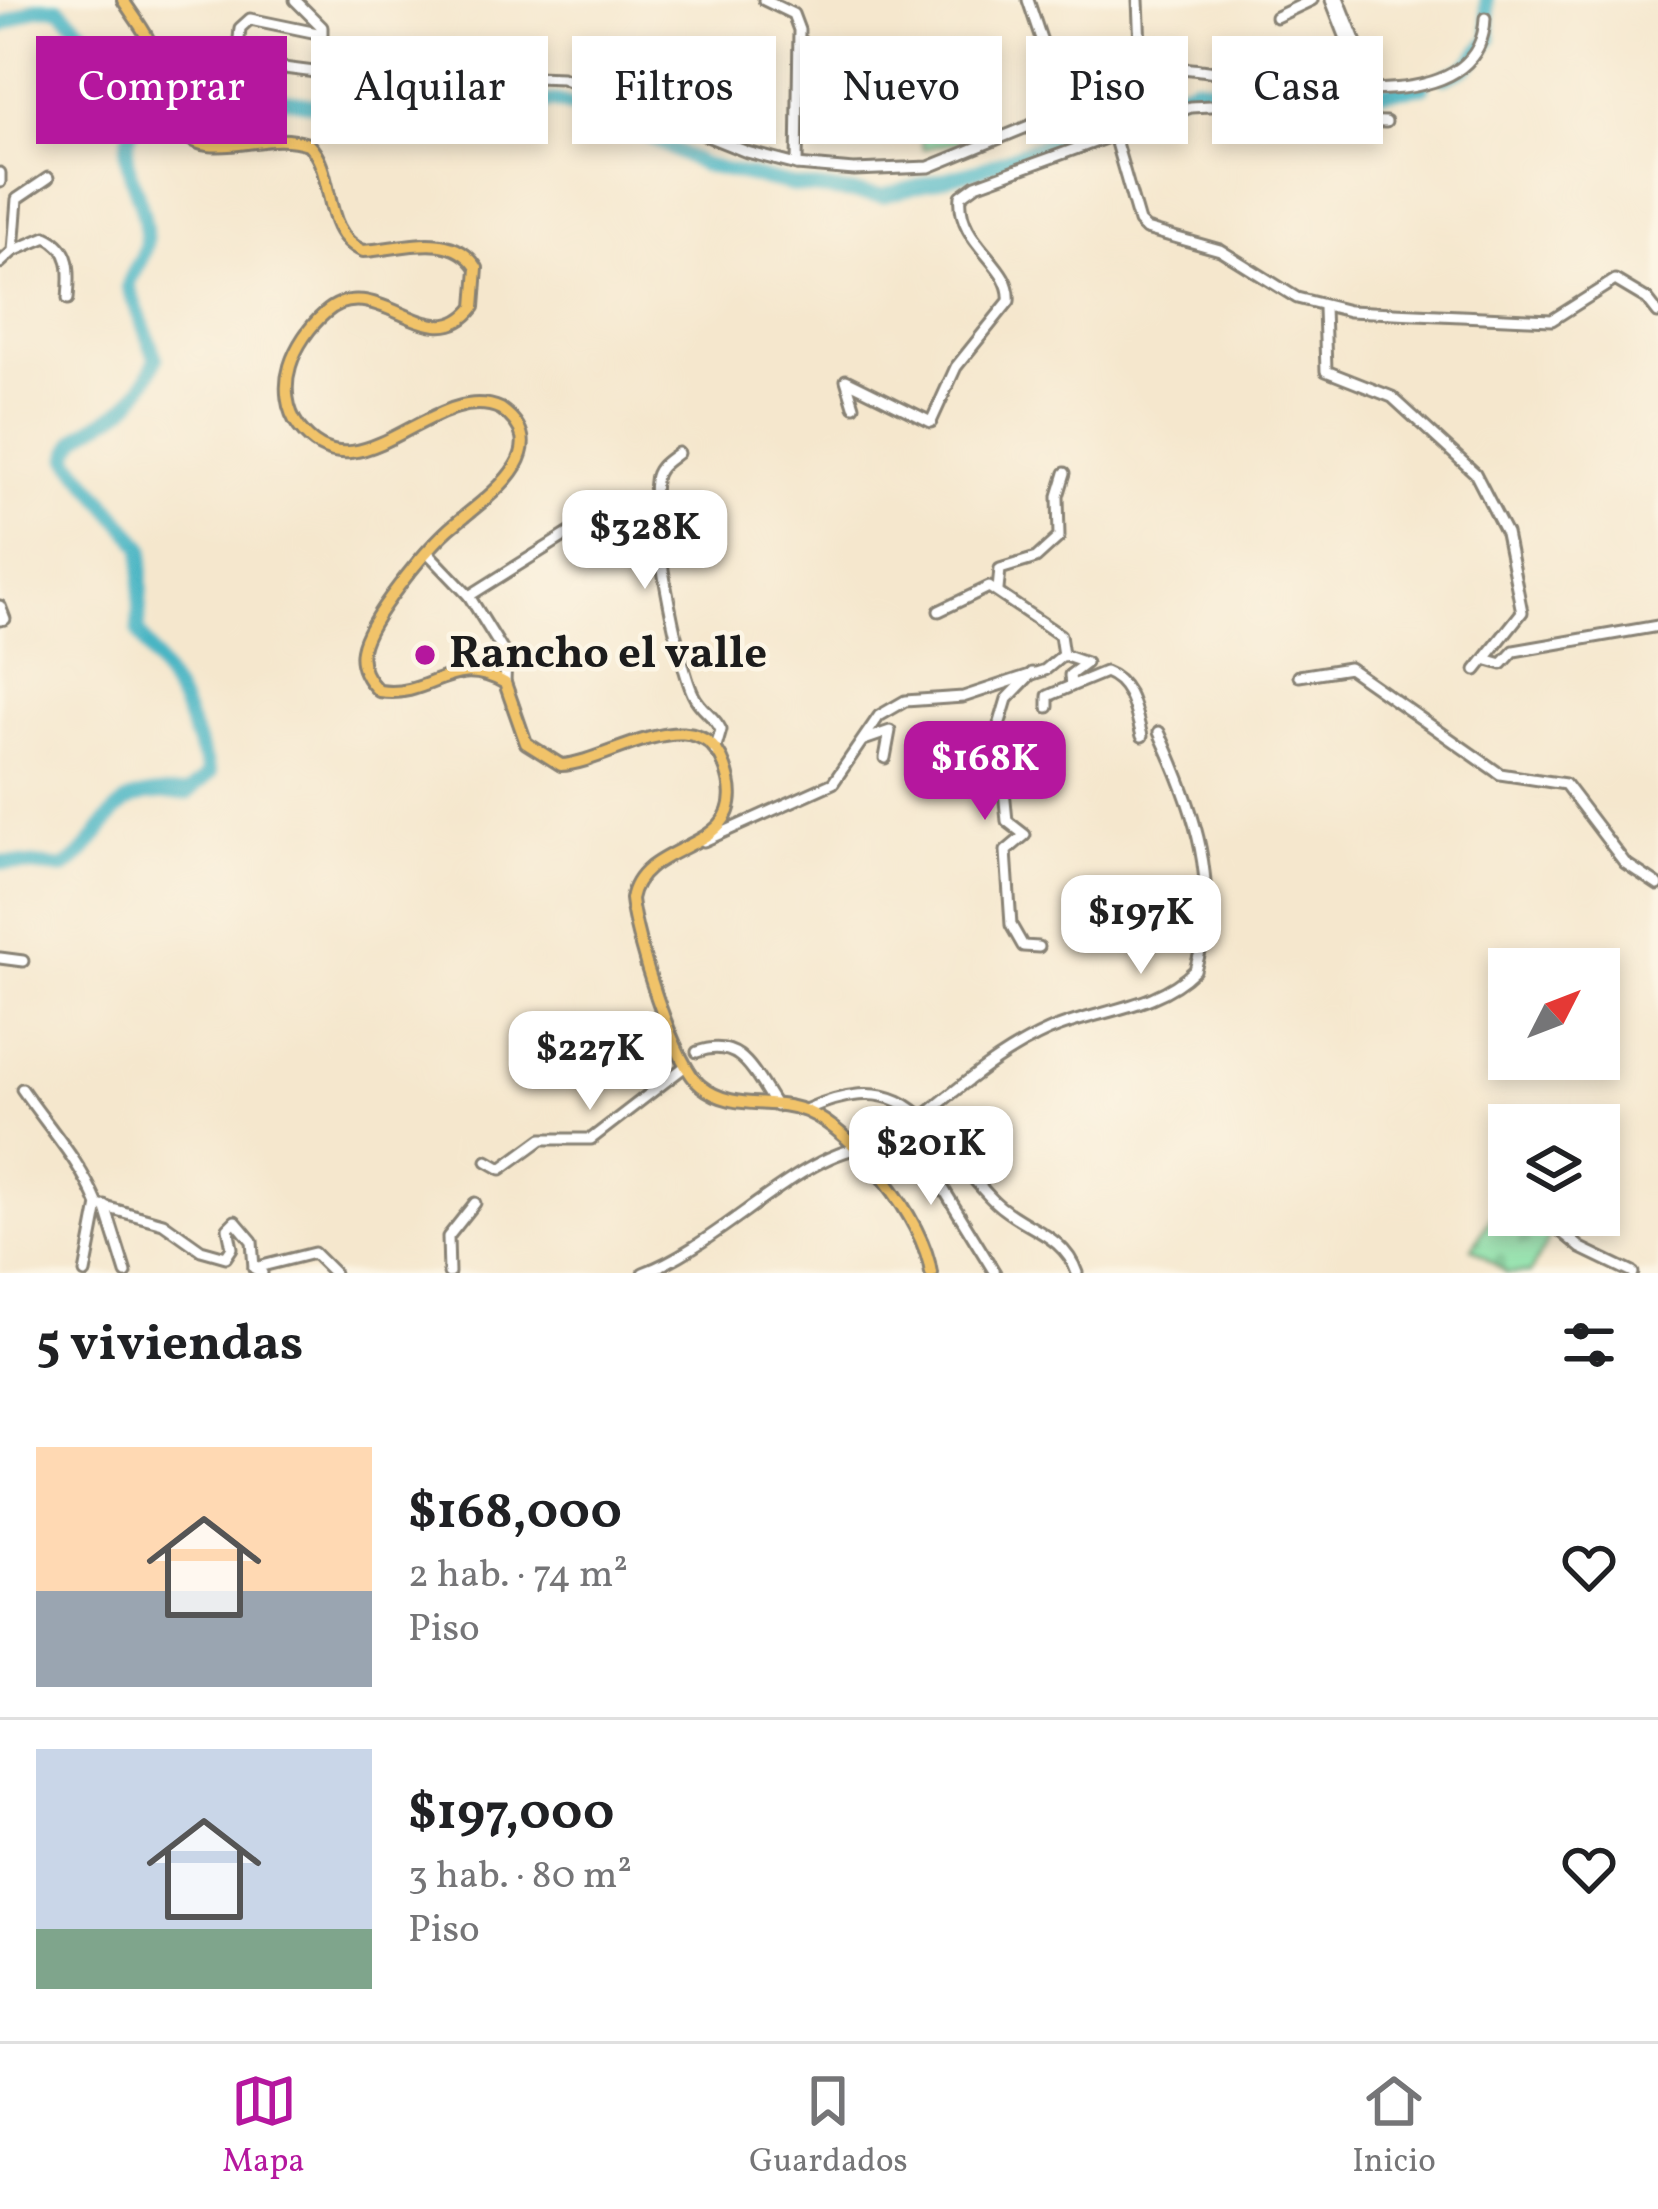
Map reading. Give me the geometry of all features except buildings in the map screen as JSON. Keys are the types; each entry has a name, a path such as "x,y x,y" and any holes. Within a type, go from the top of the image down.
{"main road":[{"path":"123,0 142,36"},
{"path":"287,140 308,144 322,161 334,218 352,246 376,250 442,243 474,262 478,296 468,314 453,325 430,326 373,301 352,298 316,322 289,370 288,406 298,425 312,440 340,452 365,450 468,405 492,405 516,423 523,445 518,466 427,552 364,641 362,662 368,680 379,691 406,692 472,669 505,683 519,731 552,763 589,761 659,733 682,734 715,752 729,780 731,806 704,841 648,866 632,899 683,1068 718,1097 805,1110 854,1150 915,1222 932,1273"}],"street":[{"path":"239,36 240,28 250,19 322,34 322,27 296,0"},
{"path":"764,0 793,14 800,30 797,165"},
{"path":"1028,0 1040,36"},
{"path":"1138,0 1140,36"},
{"path":"1276,16 1312,0"},
{"path":"1335,0 1349,36"},
{"path":"1383,88 1454,72 1484,34 1485,18"},
{"path":"287,68 462,91 536,77 562,78 747,152 797,165 928,167 1026,126"},
{"path":"1188,110 1201,106 1386,122"},
{"path":"854,406 846,380 925,423 936,418 956,367 1011,293 968,236 961,196 976,185 1080,144"},
{"path":"1115,144 1146,229 1220,250 1268,284 1324,307 1552,320 1615,280 1647,299 1658,314"},
{"path":"13,251 17,199 48,178"},
{"path":"0,263 13,251 46,237 61,245 67,256 68,299"},
{"path":"1324,307 1326,371 1392,397 1432,440 1475,473 1497,513 1522,611 1476,670"},
{"path":"678,453 658,469 654,483 668,602 691,691 721,730 715,752"},
{"path":"998,590 1000,569 1036,558 1059,537 1058,496 1066,473"},
{"path":"469,596 598,515"},
{"path":"427,552 469,596 506,656 505,683"},
{"path":"704,841 833,783 879,716 905,701 963,698 1055,665 1063,655 1060,635 1023,615 989,586 939,611"},
{"path":"0,606 5,619 0,620"},
{"path":"1488,660 1502,664 1514,651 1658,626"},
{"path":"1063,655 1086,663 1070,675 1071,686"},
{"path":"1299,676 1349,668 1500,774 1565,784 1625,863 1658,885"},
{"path":"1032,673 1001,714 1000,757 1007,821 1025,835 1006,851 1011,925 1023,946 1039,947"},
{"path":"1048,707 1048,696 1112,673 1128,692 1142,736"},
{"path":"859,742 890,731 885,758"},
{"path":"924,1116 984,1067 1026,1042 1141,1002 1195,970 1204,925 1204,852 1190,802 1159,732"},
{"path":"1000,757 1027,733"},
{"path":"0,958 23,961"},
{"path":"698,1052 718,1044 735,1048 776,1106"},
{"path":"487,1161 501,1169 542,1139 591,1139 683,1068"},
{"path":"22,1089 56,1141 79,1162 102,1205 126,1273"},
{"path":"805,1110 835,1099 866,1096 896,1100 924,1116 994,1202 1066,1249 1077,1273"},
{"path":"643,1273 700,1248 801,1177 854,1150 889,1148 927,1162 995,1273"},
{"path":"449,1273 448,1237 475,1203"},
{"path":"102,1205 163,1223 215,1256 226,1257 232,1248 228,1228 235,1221 254,1246 258,1271 314,1253 334,1273"},
{"path":"85,1273 102,1205"},
{"path":"1566,1236 1633,1273"}],"green space":[{"path":"1488,1221 1488,1236 1550,1236 1530,1273 1507,1273 1472,1248"}],"waterway":[{"path":"1445,77 1467,67 1490,39 1486,0"},
{"path":"0,26 37,8 59,8 88,36"},
{"path":"0,862 63,868 130,800 188,793 210,773 182,703 138,631 143,548 68,458 82,435 129,403 156,359 128,286 146,243 127,153 138,120 156,103 215,106 271,97 416,123 553,101 614,118 703,165 795,186 882,196 978,170 1195,86 1345,97 1423,87"}],"place":[{"name":"Rancho el valle","path":"425,655"}]}
